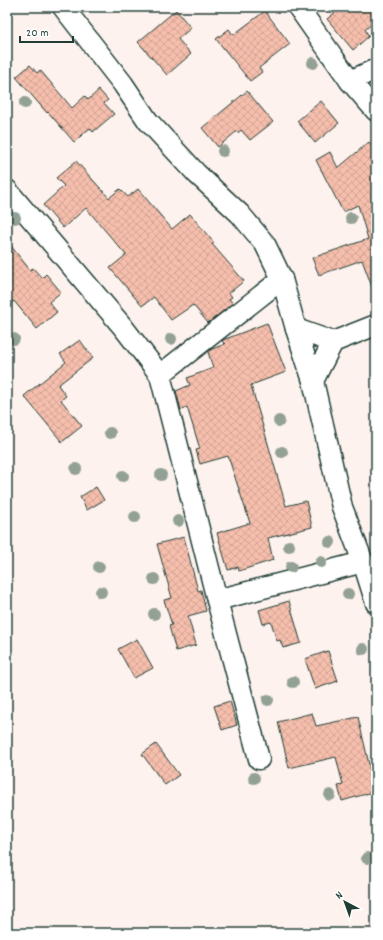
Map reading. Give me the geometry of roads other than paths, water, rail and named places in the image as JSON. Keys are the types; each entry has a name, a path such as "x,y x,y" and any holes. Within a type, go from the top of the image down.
{"street":[{"path":"63,7 123,84 148,121 197,174 240,214 265,244 282,280 313,381 342,507 363,562 376,603"},
{"path":"298,7 350,82 376,112"},
{"path":"350,82 376,69"},
{"path":"7,190 123,327 160,375 259,758"},
{"path":"160,375 282,280"},
{"path":"296,329 333,342 376,325"},
{"path":"313,381 333,342"},
{"path":"217,600 363,562"}]}
